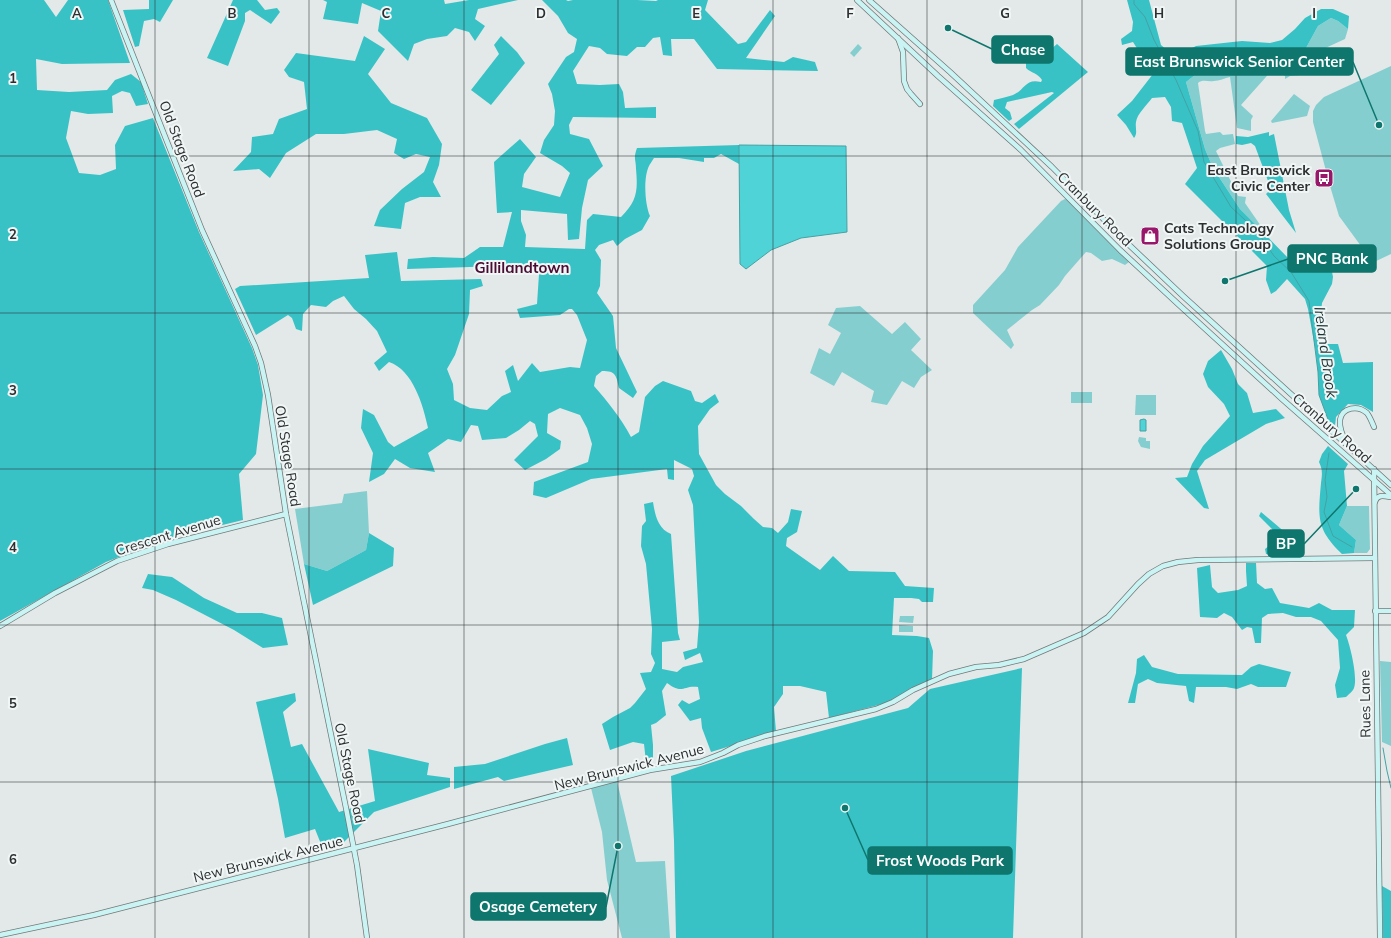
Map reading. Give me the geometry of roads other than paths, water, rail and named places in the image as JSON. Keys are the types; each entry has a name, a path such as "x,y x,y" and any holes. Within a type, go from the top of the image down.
{"main road":[{"name":"Old Stage Road","path":"111,0 202,230 258,353 268,395 286,514 354,848 367,938"},
{"name":"Cranbury Road","path":"857,0 1020,150 1131,260 1282,399 1374,479 1391,496"},
{"name":"Cranbury Road","path":"869,0 950,72 1046,162 1128,244 1183,296 1391,485"},
{"path":"897,37 903,52 904,81 910,94 920,104"},
{"path":"1352,450 1344,438 1341,430 1340,419 1342,414 1352,408 1362,410 1368,415 1374,427"},
{"name":"Rues Lane","path":"1374,469 1380,938"},
{"path":"1374,506 1375,500 1378,497 1391,496"},
{"name":"Crescent Avenue","path":"0,626 55,593 117,561 168,544 286,514"},
{"name":"New Brunswick Avenue","path":"0,935 86,917 448,824 650,770 700,762 738,745 765,736 884,707 913,690 949,674 976,667 999,665 1024,659 1093,628 1108,617 1149,574 1163,566 1178,562 1198,560 1375,558"},
{"path":"1375,611 1391,611"}],"waterway":[{"name":"Ireland Brook","path":"1134,0 1134,4 1145,17 1154,40 1176,80 1198,131 1204,162 1231,207 1257,231 1274,256 1291,272 1309,301 1318,372 1319,395 1329,422"},
{"name":"Ireland Brook","path":"1329,453 1325,480 1327,497 1324,512 1333,536 1352,547"},
{"name":"Ireland Brook","path":"1383,748 1391,788"}],"place":[{"name":"Chase","path":"948,28"},
{"name":"East Brunswick Senior Center","path":"1379,125"},
{"name":"East Brunswick Civic Center","path":"1324,178"},
{"name":"Cats Technology Solutions Group","path":"1150,236"},
{"name":"PNC Bank","path":"1225,281"},
{"name":"BP","path":"1356,489"},
{"name":"Frost Woods Park","path":"845,808"},
{"name":"Osage Cemetery","path":"618,846"}],"district":[{"name":"Gillilandtown","path":"522,267"}]}
